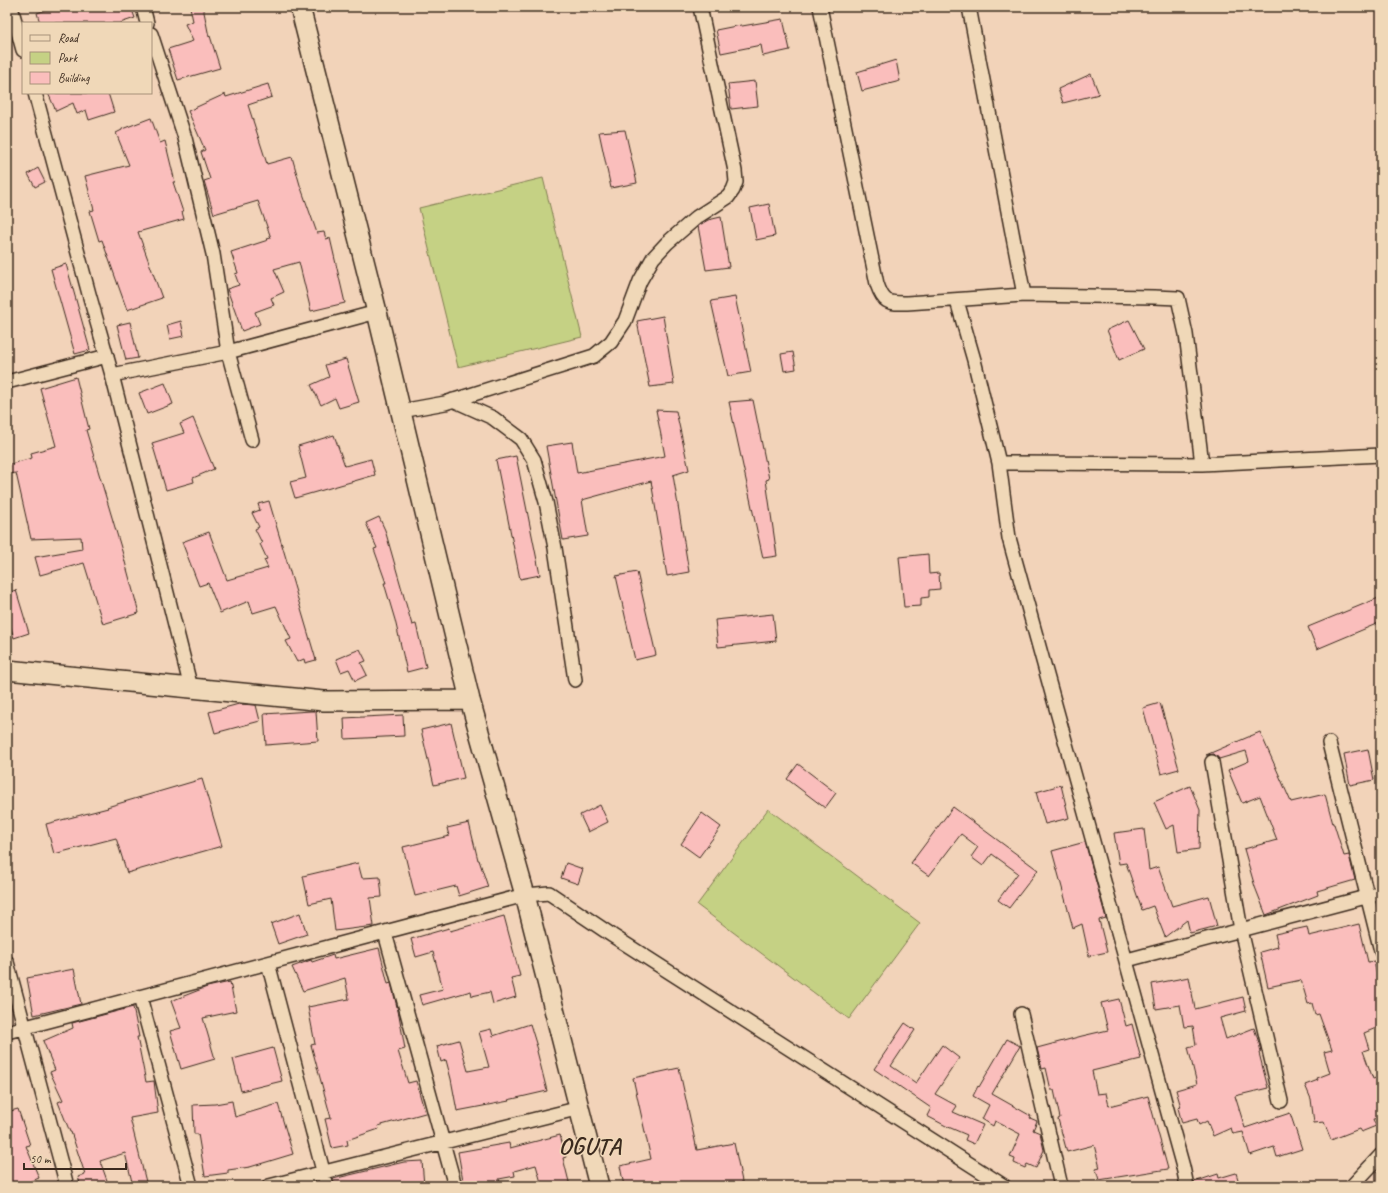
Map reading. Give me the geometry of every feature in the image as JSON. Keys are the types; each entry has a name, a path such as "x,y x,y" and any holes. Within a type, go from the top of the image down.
{"street":[{"path":"11,7 22,46"},
{"path":"143,7 147,22"},
{"path":"300,7 378,312 470,700 525,895 599,1186"},
{"path":"401,411 453,400 594,356 611,342 625,321 640,281 653,258 667,243 697,217 728,197 736,182 735,171 700,7"},
{"path":"820,7 880,292 885,300 890,304 957,301 1024,295 1178,298 1186,334 1202,464"},
{"path":"968,7 1024,295"},
{"path":"152,37 187,146 213,254 228,352 252,440"},
{"path":"34,94 107,356 191,688"},
{"path":"957,301 974,360 999,463 1009,538 1127,960 1183,1167 1186,1186"},
{"path":"112,375 228,352 378,312"},
{"path":"7,382 107,356"},
{"path":"453,400 493,418 521,439 534,460 546,502 554,540 575,680"},
{"path":"999,463 1202,464 1381,455"},
{"path":"7,670 324,701 470,700"},
{"path":"1329,743 1381,951"},
{"path":"1212,762 1241,930 1281,1101"},
{"path":"7,1032 525,895 549,893 612,936 1004,1186"},
{"path":"1127,960 1381,893"},
{"path":"385,933 454,1186"},
{"path":"7,962 67,1186"},
{"path":"268,963 327,1186"},
{"path":"140,997 191,1186"},
{"path":"1021,1014 1061,1186"},
{"path":"269,1186 580,1108"},
{"path":"1352,1186 1381,1155"}],"green space":[{"path":"543,178 582,337 458,367 419,208"},
{"path":"768,809 920,923 849,1019 697,905"}],"building":[{"path":"56,7 131,7 135,18 123,22 40,22 37,13"},
{"path":"190,7 203,7 209,37 210,36 220,68 178,80 168,49 193,41 185,24 193,21"},
{"path":"783,19 790,50 763,56 761,45 721,53 716,30"},
{"path":"896,60 900,81 862,91 857,72"},
{"path":"1091,74 1099,94 1063,103 1058,89"},
{"path":"755,81 758,106 731,109 728,84"},
{"path":"268,84 272,97 248,105 267,164 292,157 317,233 324,232 326,239 330,238 345,303 311,311 299,262 274,269 284,292 271,298 274,305 255,312 260,324 242,331 227,289 239,285 235,274 238,273 231,252 271,238 258,201 214,214 204,181 210,179 201,152 205,150 188,111 225,94 226,97"},
{"path":"48,94 108,94 114,112 89,120 86,110 77,114 73,103 56,111"},
{"path":"151,118 160,143 165,141 175,182 173,182 184,219 138,232 162,298 127,310 102,240 99,241 90,211 94,210 85,176 129,165 116,133 122,129"},
{"path":"625,130 637,183 611,188 599,132"},
{"path":"38,168 45,182 35,187 28,174"},
{"path":"769,204 775,236 756,240 750,208"},
{"path":"721,217 729,267 706,270 698,226 708,220"},
{"path":"66,264 90,350 75,354 51,269"},
{"path":"735,297 751,372 728,376 711,301"},
{"path":"663,316 674,384 650,387 637,321"},
{"path":"1129,320 1144,349 1119,360 1107,330"},
{"path":"181,321 184,336 170,339 167,325"},
{"path":"130,322 138,358 126,360 117,325"},
{"path":"793,352 796,369 784,371 781,354"},
{"path":"346,359 359,402 339,408 335,398 321,405 311,385 329,377 325,365"},
{"path":"76,377 89,429 86,430 139,613 103,624 84,563 40,575 35,557 82,549 81,537 31,539 16,473 7,474 7,465 32,458 31,453 56,446 40,388"},
{"path":"165,383 173,404 147,414 139,393"},
{"path":"753,400 769,479 766,480 777,556 763,558 729,402"},
{"path":"656,410 676,411 689,470 673,475 689,572 667,576 651,481 582,500 588,536 563,540 546,446 572,442 577,473 665,456"},
{"path":"193,418 214,469 193,478 194,482 166,490 152,443 184,433 180,424"},
{"path":"334,435 345,466 371,459 375,475 295,498 290,482 306,478 298,446"},
{"path":"516,456 540,575 520,579 496,460"},
{"path":"269,501 316,660 305,663 304,659 297,662 286,641 291,639 276,606 253,613 249,601 220,613 208,583 199,586 182,542 209,532 227,580 268,568 264,560 267,559 260,544 262,543 255,529 259,527 252,513 260,510 258,504"},
{"path":"379,517 385,530 412,625 416,624 426,667 407,672 395,620 384,583 386,583 374,549 377,548 366,523"},
{"path":"928,554 929,574 939,573 940,589 929,590 929,597 921,598 921,606 904,607 899,557"},
{"path":"637,572 656,655 635,660 616,576"},
{"path":"16,590 29,633 14,638 7,615 7,593"},
{"path":"1381,597 1381,622 1317,649 1308,627"},
{"path":"773,614 776,641 718,647 715,620"},
{"path":"360,649 366,661 361,663 367,675 355,681 349,669 341,672 336,659"},
{"path":"1160,703 1179,769 1161,774 1143,708"},
{"path":"239,704 256,705 260,721 215,733 209,712"},
{"path":"316,711 318,741 266,745 264,714"},
{"path":"403,715 404,736 345,739 344,718"},
{"path":"451,723 464,778 434,785 421,730"},
{"path":"1260,732 1291,802 1325,794 1344,856 1349,855 1355,880 1317,891 1318,895 1266,915 1255,887 1244,849 1277,840 1260,796 1242,803 1228,770 1249,761 1246,751 1219,759 1214,754 1206,755"},
{"path":"1368,749 1374,780 1350,785 1344,754"},
{"path":"798,764 836,793 825,808 787,779"},
{"path":"202,779 222,846 127,873 116,838 54,854 46,824 108,808 107,807"},
{"path":"1061,785 1069,818 1045,824 1036,792"},
{"path":"1190,786 1200,810 1199,849 1178,852 1174,825 1166,829 1154,802"},
{"path":"600,805 608,822 588,832 580,815"},
{"path":"953,807 1038,870 1009,908 998,900 1018,873 992,854 983,866 971,857 978,847 961,834 929,876 911,863"},
{"path":"702,813 721,827 699,857 681,844"},
{"path":"469,823 478,860 488,887 459,896 456,886 415,896 403,847 449,836 447,828"},
{"path":"1144,829 1149,870 1158,867 1172,906 1209,896 1217,926 1190,933 1187,920 1165,937 1153,906 1142,910 1126,863 1119,864 1114,833"},
{"path":"1085,842 1106,918 1099,920 1107,952 1089,956 1082,924 1073,928 1052,851"},
{"path":"358,863 362,878 380,877 382,897 370,898 374,926 335,931 331,899 309,904 303,876"},
{"path":"566,863 583,869 578,884 561,878"},
{"path":"300,913 307,934 278,944 271,924"},
{"path":"504,916 520,976 511,978 516,997 493,1004 490,992 472,996 471,991 422,1005 419,995 443,989 433,952 416,957 411,939 449,928 450,931"},
{"path":"1359,924 1368,962 1374,961 1381,996 1381,1026 1364,1033 1369,1049 1363,1051 1373,1079 1381,1076 1381,1118 1373,1119 1376,1126 1361,1132 1359,1129 1331,1140 1324,1122 1314,1123 1311,1099 1305,1085 1330,1073 1324,1052 1332,1050 1319,1014 1315,1015 1312,1003 1308,1004 1301,980 1268,987 1260,952 1278,947 1275,934 1307,927 1309,936"},
{"path":"379,948 388,984 391,983 399,1015 405,1049 398,1051 408,1083 416,1081 425,1113 378,1126 379,1129 347,1140 348,1145 332,1148 325,1119 331,1118 311,1045 315,1044 308,1007 349,999 345,978 303,991 292,967 311,960 312,962 333,955 334,959"},
{"path":"74,969 81,1004 34,1015 27,978"},
{"path":"1189,977 1195,1009 1243,997 1246,1011 1220,1018 1226,1039 1254,1028 1259,1043 1261,1052 1259,1053 1268,1088 1235,1096 1245,1128 1290,1113 1302,1149 1277,1157 1274,1147 1250,1155 1243,1132 1233,1134 1231,1128 1213,1136 1207,1121 1199,1125 1197,1119 1182,1123 1178,1108 1181,1107 1176,1090 1197,1084 1188,1047 1196,1045 1193,1026 1184,1027 1180,1005 1156,1009 1152,984"},
{"path":"230,982 236,1011 203,1018 215,1059 181,1069 170,1031 181,1028 171,1001 207,987"},
{"path":"1119,999 1126,1026 1132,1024 1141,1059 1092,1071 1097,1094 1106,1093 1109,1106 1148,1096 1168,1169 1099,1180 1096,1169 1100,1168 1094,1145 1067,1152 1058,1119 1060,1118 1054,1090 1051,1090 1046,1068 1042,1069 1037,1048 1108,1030 1101,1003"},
{"path":"133,1007 146,1082 154,1081 158,1113 130,1118 147,1186 133,1186 125,1153 100,1161 109,1186 81,1186 78,1177 85,1174 71,1132 58,1102 63,1100 50,1072 55,1070 43,1041 73,1028 72,1023"},
{"path":"905,1023 915,1030 891,1066 916,1083 942,1045 959,1058 935,1094 957,1106 953,1112 983,1125 974,1144 965,1140 967,1135 927,1116 931,1108 874,1069"},
{"path":"530,1024 538,1050 547,1091 508,1100 509,1101 457,1111 446,1060 441,1062 437,1046 459,1040 468,1071 489,1067 479,1032 491,1029 493,1036"},
{"path":"1007,1039 1020,1046 992,1094 1031,1116 1030,1118 1037,1121 1033,1130 1040,1133 1044,1150 1036,1168 1027,1164 1025,1168 1014,1163 1015,1159 1010,1157 1020,1134 995,1121 993,1126 982,1119 989,1105 973,1096"},
{"path":"273,1048 282,1081 241,1091 233,1059"},
{"path":"679,1068 697,1150 734,1143 743,1186 624,1186 620,1166 651,1159 633,1078"},
{"path":"232,1101 235,1117 278,1104 293,1154 250,1167 228,1170 228,1173 205,1176 198,1134 194,1134 193,1105 215,1104"},
{"path":"18,1109 30,1145 26,1146 39,1178 20,1186 7,1186 7,1112"},
{"path":"560,1135 566,1157 563,1158 570,1186 542,1186 536,1165 514,1171 515,1176 499,1179 500,1186 464,1186 458,1152 509,1143 510,1148"},
{"path":"422,1161 424,1186 335,1186 333,1179 404,1162"},
{"path":"1236,1173 1240,1186 1195,1186 1194,1182 1218,1174 1219,1178"}],"district":[{"name":"OGUTA","path":"590,1146"}]}
